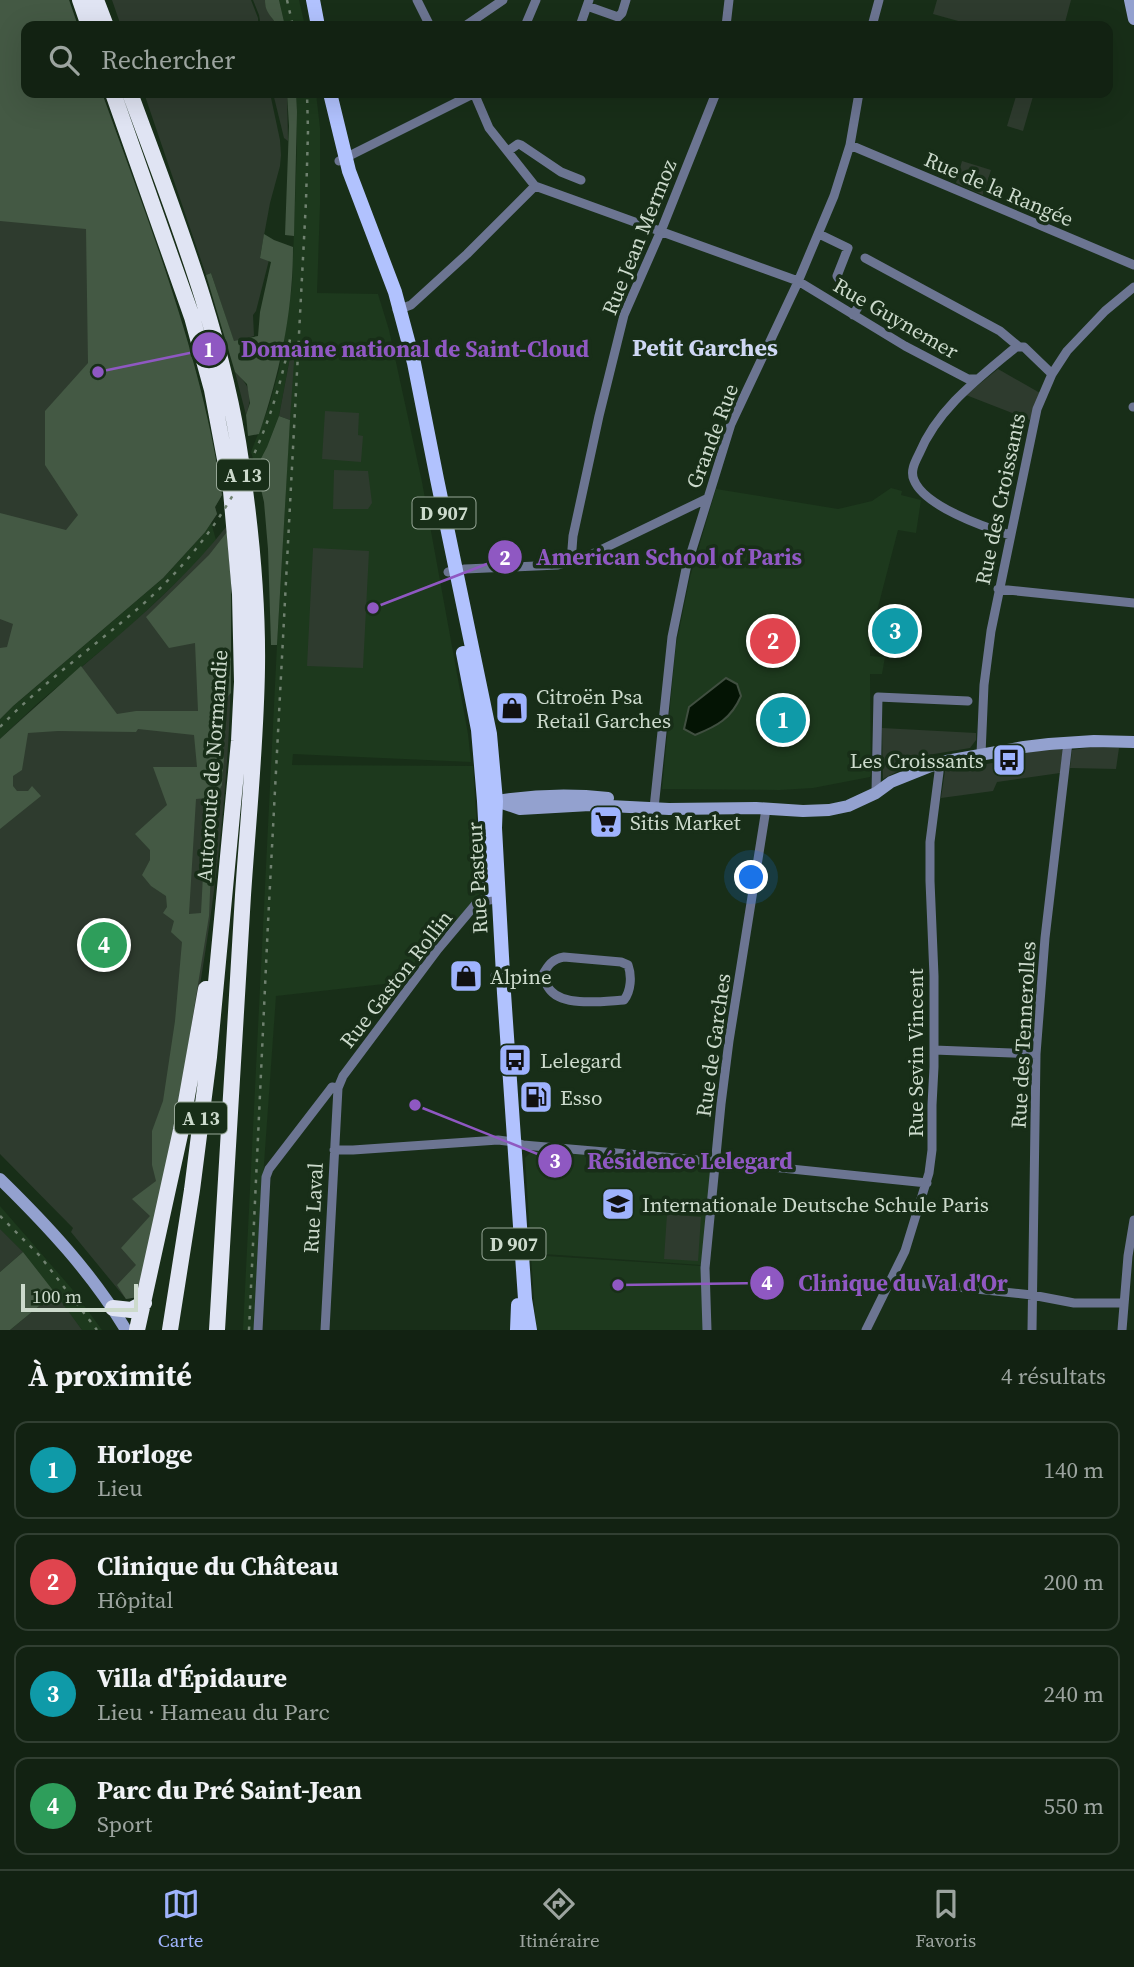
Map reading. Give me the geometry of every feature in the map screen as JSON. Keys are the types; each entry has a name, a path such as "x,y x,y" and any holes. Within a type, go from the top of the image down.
{"highway":[{"path":"80,0 87,21"},
{"path":"96,0 104,21"},
{"name":"Autoroute de Normandie","path":"115,98 192,317 212,390 232,491 240,594 242,682 209,1057 170,1330"},
{"name":"Autoroute de Normandie","path":"132,98 186,247 228,388 250,524 256,594 254,743 217,1330"},
{"path":"135,1330 144,1303 181,1130 210,966 219,951"},
{"path":"113,1308 131,1310 144,1303"}],"main road":[{"path":"307,0 311,21"},
{"path":"313,0 317,21"},
{"path":"1130,0 1134,19"},
{"name":"D 907","path":"325,98 342,159 414,362 486,751 490,801"},
{"name":"D 907","path":"331,98 342,159"},
{"path":"490,801 584,796 650,808 814,812 848,806 876,793 891,782 937,764 981,754 1068,742 1134,742"},
{"name":"D 907","path":"486,751 493,771 490,801"},
{"name":"Rue Pasteur","path":"490,801 489,900 499,976"},
{"name":"Rue Pasteur","path":"490,801 495,828 499,976 511,1142 524,1298 530,1330"},
{"name":"Rue Pasteur","path":"511,1142 519,1317 517,1330"},
{"path":"0,1179 64,1244 113,1308 126,1330"},
{"path":"113,1308 135,1330"}],"street":[{"path":"417,0 428,21"},
{"path":"472,21 503,0"},
{"path":"528,21 536,0"},
{"path":"582,21 588,3 618,18 626,0"},
{"path":"727,21 729,0"},
{"path":"873,21 878,0"},
{"path":"342,159 465,98"},
{"path":"397,310 411,305 535,186 489,128 477,98"},
{"name":"Rue Jean Mermoz","path":"571,562 573,536 624,315 714,98"},
{"name":"Grande Rue","path":"650,808 672,637 686,569 706,499 731,424 798,281 834,196 850,145 858,98"},
{"path":"508,152 518,144 521,145 561,172 581,180"},
{"name":"Rue de la Rangée","path":"850,145 1134,265"},
{"name":"Rue Guynemer","path":"535,186 798,281 968,379 977,379"},
{"path":"819,234 848,248 837,276 841,284 860,303 853,315"},
{"path":"865,258 1000,331 1018,346 1024,347 1052,374"},
{"name":"Rue des Croissants","path":"981,754 990,631 1037,409 1052,374 1067,351 1113,303 1134,287"},
{"path":"1010,535 940,506 913,478 914,466 929,433 964,390 1018,346"},
{"path":"452,572 571,562 706,499"},
{"path":"998,589 1134,603"},
{"path":"876,793 878,697 968,701"},
{"name":"Rue des Tennerolles","path":"1031,1330 1036,1054 1045,938 1068,742"},
{"name":"Rue Sevin Vincent","path":"866,1330 905,1251 927,1183 932,1150 934,976 930,842 939,772 937,764"},
{"name":"Rue de Garches","path":"707,1330 705,1269 729,1041 766,809"},
{"name":"Rue Gaston Rollin","path":"338,1088 343,1076 438,949 475,905 482,900 489,900"},
{"path":"564,957 621,962 628,965 631,972 629,993 624,1000 587,1002 566,999 552,993 542,976 548,964 556,958 564,957"},
{"path":"499,976 542,976"},
{"path":"934,1050 1036,1054"},
{"path":"258,1330 265,1177 332,1087 338,1088"},
{"name":"Rue Laval","path":"325,1330 338,1088"},
{"path":"334,1150 497,1140 523,1145 716,1161 927,1183"},
{"path":"1122,1330 1134,1220"},
{"path":"891,1280 1032,1295 1074,1303 1124,1303"}],"shaded area":[{"path":"0,0 69,0 76,21 21,21 21,98 104,98 155,241 187,341 201,391 222,495 215,507 217,514 205,532 163,578 0,719"},
{"path":"0,0 69,0 76,21 21,21 21,98 104,98 156,241 187,341 213,443 222,495 215,507 217,514 205,532 163,578 0,719 0,648 7,647 13,624 0,619 0,513 66,530 78,515 45,465 45,411 88,363 86,229 0,221"},
{"path":"112,0 251,0 258,18 258,21 119,21"},
{"path":"253,0 265,0 274,21 260,21"},
{"path":"265,0 279,0 284,21 274,21"},
{"path":"279,0 299,0 304,21 284,21"},
{"path":"937,0 1071,0 1065,21 958,21 933,14"},
{"path":"146,98 271,98 281,155 260,257 269,260 253,315 254,336 234,342 211,273 206,275"},
{"path":"274,98 287,98 288,141 284,138"},
{"path":"287,98 296,98 294,236 285,235 289,126"},
{"path":"296,98 317,98 320,128 317,293 378,294 389,330 422,482 471,762 293,754 292,765 473,766 481,892 411,981 276,996 255,1330 243,1330 294,347 279,416 256,468 251,452 269,406 279,370 292,286"},
{"path":"1015,98 1033,98 1023,131 1007,126"},
{"path":"962,161 991,170 983,195 956,183"},
{"path":"264,234 293,247 291,295 279,365 259,434 248,436 246,415 250,403 247,384 235,372 206,275 211,273 234,341 258,336 260,312 271,262 260,258"},
{"path":"292,347 295,347 290,420 279,416"},
{"path":"998,369 1040,393 1030,420 966,395"},
{"path":"235,372 249,391 246,415"},
{"path":"325,411 359,413 358,435 363,436 361,462 322,459"},
{"path":"279,416 290,420 277,645 271,645 268,549 264,502 256,468"},
{"path":"334,470 368,471 372,503 368,509 333,509"},
{"path":"891,488 902,491 901,495 921,500 916,533 898,530 870,638 870,656 885,657 882,674 870,674 870,777 813,788 779,790 662,789 676,645 690,577 716,489 838,509 872,501"},
{"path":"211,522 216,540 201,559 127,629 38,703 0,739 0,719 163,578"},
{"path":"226,527 230,591 229,720 211,911 173,1148 138,1297 126,1299 71,1232 73,1228 0,1154 0,739 146,611"},
{"path":"227,532 231,582 231,693 220,704 224,757 222,785 214,799 209,916 166,1183 138,1297 126,1299 117,1285 136,1265 121,1248 150,1216 132,1199 156,1181 152,1165 152,1131 163,1101 175,1021 182,942 171,932 174,921 163,913 167,907 166,896 151,886 142,875 150,860 150,850 135,834 167,805 153,767 197,767 194,735 138,729 136,732 28,733 22,770 13,776 13,786 17,791 28,791 32,786 41,796 0,829 0,739 81,666 117,714 136,711 198,711 195,643 169,648 146,617 209,555","holes":["207,798 201,913 189,914 196,799"]},
{"path":"313,548 369,551 363,668 307,666"},
{"path":"726,678 737,684 741,696 733,711 717,725 695,735 684,729 689,707"},
{"path":"882,728 976,733 976,740 970,748 928,755 883,779"},
{"path":"1092,747 1119,748 1116,769 1070,768 1072,750"},
{"path":"1061,749 1060,773 997,782 993,791 941,798 945,771 1010,760 1027,752"},
{"name":"Internationale Deutsche Schule Paris","path":"534,1149 705,1165 711,1174 701,1265 544,1254 530,1234 525,1158"},
{"path":"0,1206 72,1289 102,1330 82,1330 23,1252 0,1229"},
{"path":"667,1214 701,1217 698,1261 664,1259"},
{"path":"0,1229 23,1252 0,1272"},
{"path":"23,1252 55,1293 10,1330 0,1330 0,1272"},
{"path":"531,1255 702,1266 704,1330 536,1330"},
{"path":"55,1293 82,1330 10,1330"}],"railway":[{"path":"287,0 292,21"},
{"path":"249,1330 306,201 307,98"},
{"path":"0,727 51,679 142,605 197,547 220,515 257,448 271,411 291,334"},
{"path":"0,1216 40,1256 97,1330"}],"place":[{"name":"Domaine national de Saint-Cloud","path":"98,372"},
{"name":"American School of Paris","path":"373,608"},
{"name":"Villa d'Épidaure","path":"895,631"},
{"name":"Clinique du Château","path":"773,641"},
{"name":"Citroën Psa Retail Garches","path":"512,708"},
{"name":"Horloge","path":"783,720"},
{"name":"Les Croissants","path":"1009,760"},
{"name":"Sitis Market","path":"606,822"},
{"name":"Parc du Pré Saint-Jean","path":"104,945"},
{"name":"Alpine","path":"466,976"},
{"name":"Lelegard","path":"515,1060"},
{"name":"Esso","path":"536,1097"},
{"name":"Résidence Lelegard","path":"415,1105"},
{"name":"Internationale Deutsche Schule Paris","path":"618,1204"},
{"name":"Clinique du Val d'Or","path":"618,1285"}],"district":[{"name":"Petit Garches","path":"705,347"}]}
